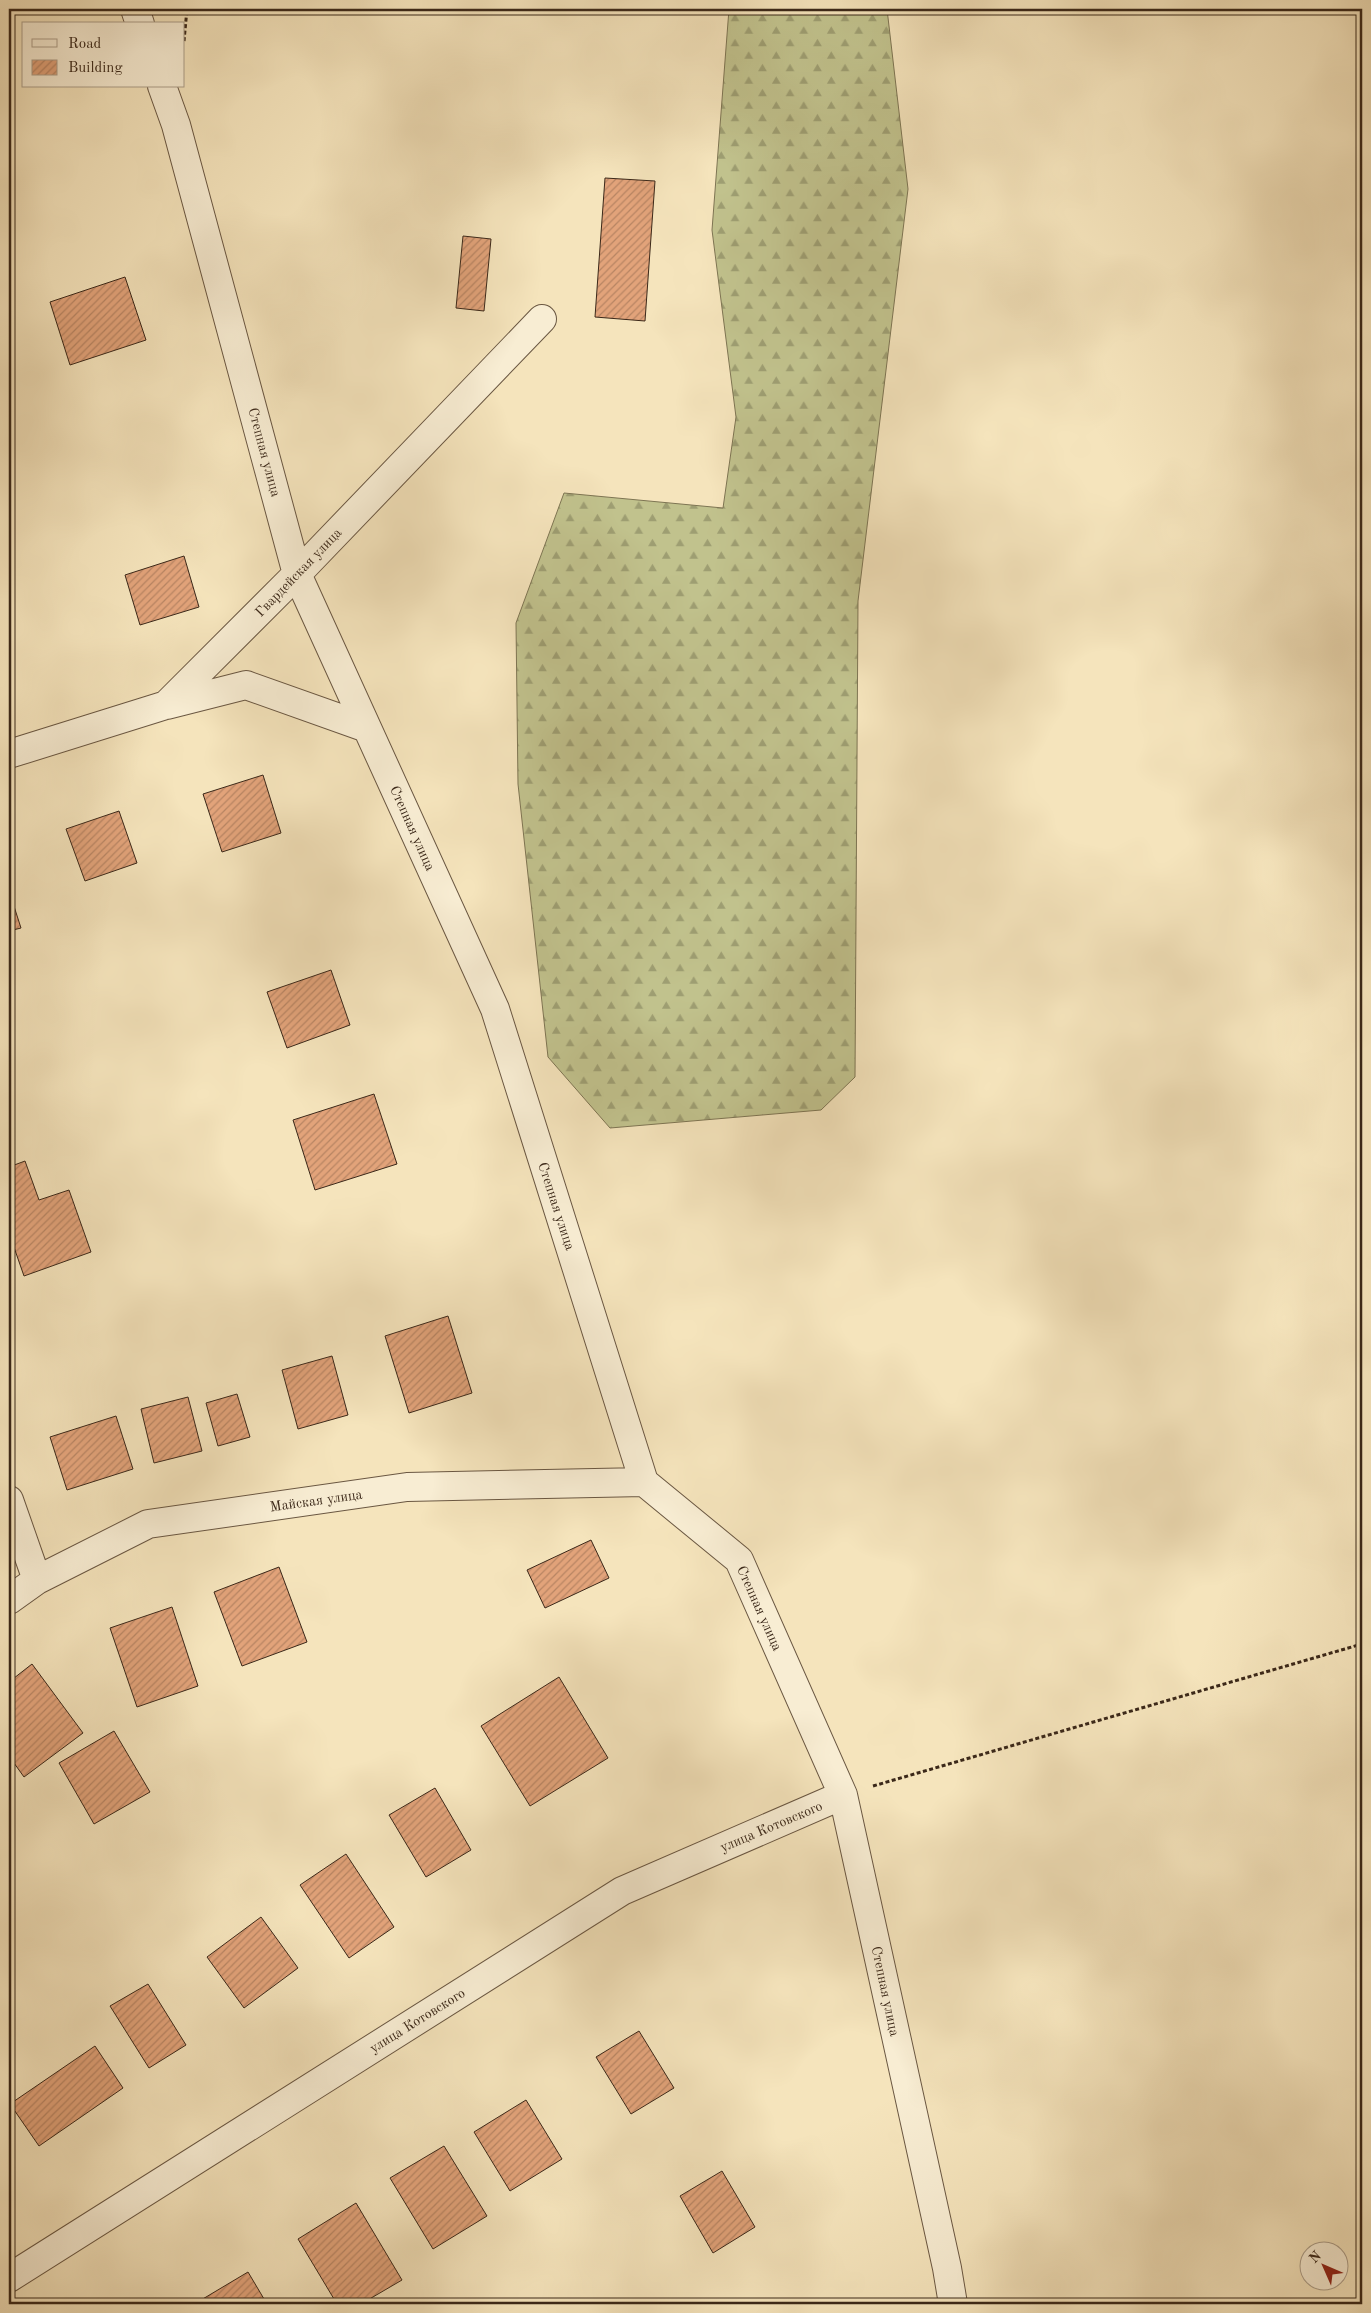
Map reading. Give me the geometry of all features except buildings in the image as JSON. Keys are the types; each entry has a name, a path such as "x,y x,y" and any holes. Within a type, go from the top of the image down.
{"street":[{"path":"135,9 139,22"},
{"name":"Степная улица","path":"163,88 176,125 298,574 495,1009 644,1482 739,1560 843,1795 947,2268 953,2304"},
{"name":"Гвардейская улица","path":"9,754 166,705 298,574 542,319"},
{"path":"166,705 246,685 367,728"},
{"name":"Майская улица","path":"9,1600 37,1580 148,1524 407,1487 644,1482"},
{"path":"9,1500 37,1580"},
{"name":"улица Котовского","path":"9,2278 622,1891 843,1795"}],"path":[{"path":"185,30 187,9"},
{"path":"843,1795 1362,1644"}],"green space":[{"path":"729,9 887,9 908,189 858,601 855,1077 821,1110 610,1128 548,1057 518,784 516,623 564,493 723,508 736,417 712,230"}]}
